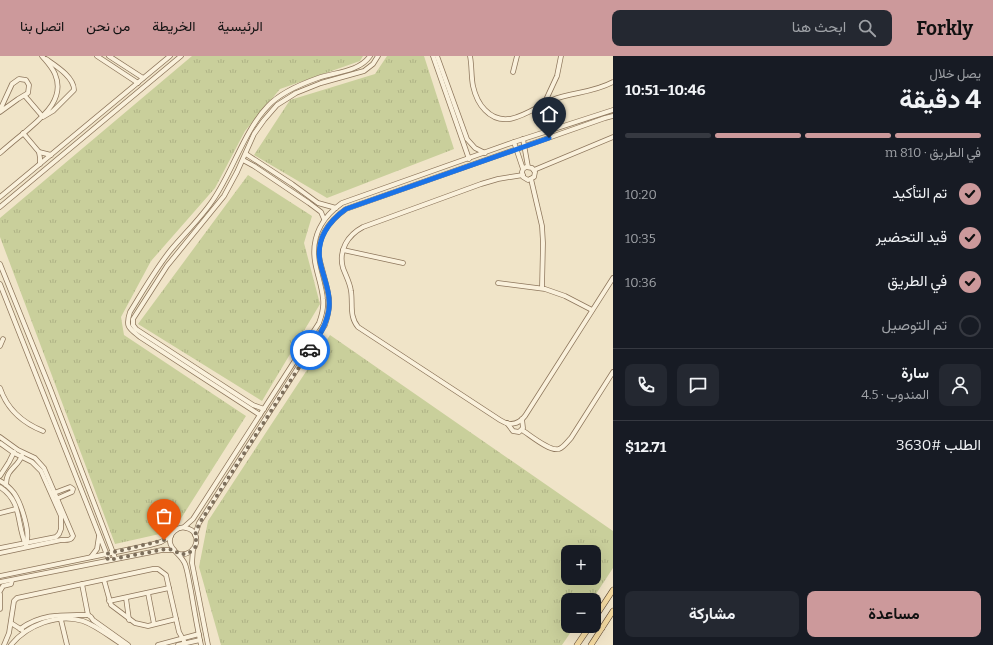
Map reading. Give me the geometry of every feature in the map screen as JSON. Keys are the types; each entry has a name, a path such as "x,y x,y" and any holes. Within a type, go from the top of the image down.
{"main road":[{"path":"601,608 613,590"},
{"path":"581,640 588,640 590,645 613,611"},
{"path":"577,645 586,633"}],"street":[{"path":"97,56 138,83"},
{"path":"109,56 144,78"},
{"path":"0,197 170,56"},
{"path":"0,207 181,56"},
{"path":"260,415 130,330 128,319 130,312 160,265 213,200 226,179 255,123 269,104 298,85 360,66 370,56"},
{"path":"264,409 253,405 136,329 132,322 143,302 167,266 224,196 246,154 254,134 277,105 296,93 321,83 364,72 373,64 378,56"},
{"path":"433,56 469,159"},
{"path":"437,56 467,139 475,148 486,153"},
{"path":"470,56 474,92 479,103 493,117 504,120 515,118 564,96 599,89 613,82"},
{"path":"513,72 517,56"},
{"path":"544,104 557,76 562,56"},
{"path":"43,57 55,75 57,90 53,104 43,117"},
{"path":"0,153 63,102 73,92 74,88 69,77 43,57"},
{"path":"22,79 29,83 29,91 25,96 0,111 15,80 22,79"},
{"path":"25,96 43,117"},
{"path":"0,576 161,542 171,536 175,530 184,527 193,519 315,330 322,316 322,292 313,250 315,239 324,220 342,203 514,142 613,110"},
{"path":"208,645 192,563 193,550 196,542 195,535 199,524 325,325 329,312 329,298 319,251 323,236 330,223 346,209 613,116"},
{"path":"23,133 39,152 40,164"},
{"path":"534,170 613,137"},
{"path":"523,140 528,167"},
{"path":"514,142 524,169 522,175"},
{"path":"39,152 51,155"},
{"path":"246,154 318,203 336,208"},
{"path":"243,160 309,203 321,212 324,220"},
{"path":"528,167 534,170"},
{"path":"524,169 528,167"},
{"path":"534,170 534,176 531,179 542,226 542,288"},
{"path":"522,175 525,179 531,179"},
{"path":"522,175 490,181 363,227 349,237 343,250 343,265 351,289 352,314 358,327 385,346 507,423 515,432 522,430"},
{"path":"343,250 403,263"},
{"path":"0,264 50,388 115,558"},
{"path":"507,423 515,423 522,419 613,278"},
{"path":"498,283 542,288 565,296 592,310"},
{"path":"1,287 108,560"},
{"path":"0,346 3,339"},
{"path":"522,430 547,447 560,449 565,446 613,372"},
{"path":"0,388 6,402 15,413 30,426 43,431"},
{"path":"522,419 524,426 522,430"},
{"path":"0,436 20,451 35,458 40,463 48,474 53,493"},
{"path":"0,443 14,453 32,462 41,471 73,534 73,537 70,540 61,540 1,551"},
{"path":"0,476 14,453 20,451"},
{"path":"20,451 22,457"},
{"path":"6,485 7,475 22,457"},
{"path":"0,482 6,485 16,497 22,510 28,534 26,546"},
{"path":"53,493 70,486 72,488 72,492 56,499"},
{"path":"0,487 10,495 16,509 22,537 26,546"},
{"path":"56,499 61,520 59,534 61,540"},
{"path":"0,513 16,509"},
{"path":"184,527 191,530 195,535"},
{"path":"26,546 56,537 59,534"},
{"path":"91,557 99,544 99,534"},
{"path":"171,536 171,545 179,554 186,566 201,645"},
{"path":"0,582 115,558 162,550 174,550"},
{"path":"179,554 187,554 193,550"},
{"path":"4,645 11,623 14,602 17,598 153,569 158,569 166,575 176,619 184,644"},
{"path":"0,591 3,586 11,584 12,580"},
{"path":"104,580 109,602 129,620 141,625 154,624 176,619"},
{"path":"82,584 88,615 91,617 91,622 123,645"},
{"path":"109,602 169,588"},
{"path":"148,593 154,624"},
{"path":"0,594 0,609"},
{"path":"126,598 129,620"},
{"path":"11,645 22,630 33,622 49,616 60,614 88,615"},
{"path":"22,630 46,622 61,620 91,622 128,645"},
{"path":"61,620 67,645"},
{"path":"11,623 22,630"},
{"path":"178,645 206,635"},
{"path":"158,645 183,638 199,637"}],"green space":[{"path":"192,56 363,56 360,61 280,89 245,131 215,188 151,261 121,317 124,335 246,416 173,531 115,544 0,237 0,218"},
{"path":"387,56 424,56 454,149 327,198 254,155 290,100 375,74"},
{"path":"248,175 312,216 304,243 320,304 262,401 138,324"},
{"path":"330,335 613,531 613,568 597,593 561,593 561,633 570,633 562,645 221,645 199,567 208,521"}],"way so far":[{"path":"164,540 161,542 106,554 108,560 166,549 174,550 179,554 187,554 193,550 196,546 195,535 199,524 310,350"}],"route":[{"path":"310,350 325,325 329,307 329,298 320,260 319,251 321,241 324,231 338,215 346,209 549,138"}]}
